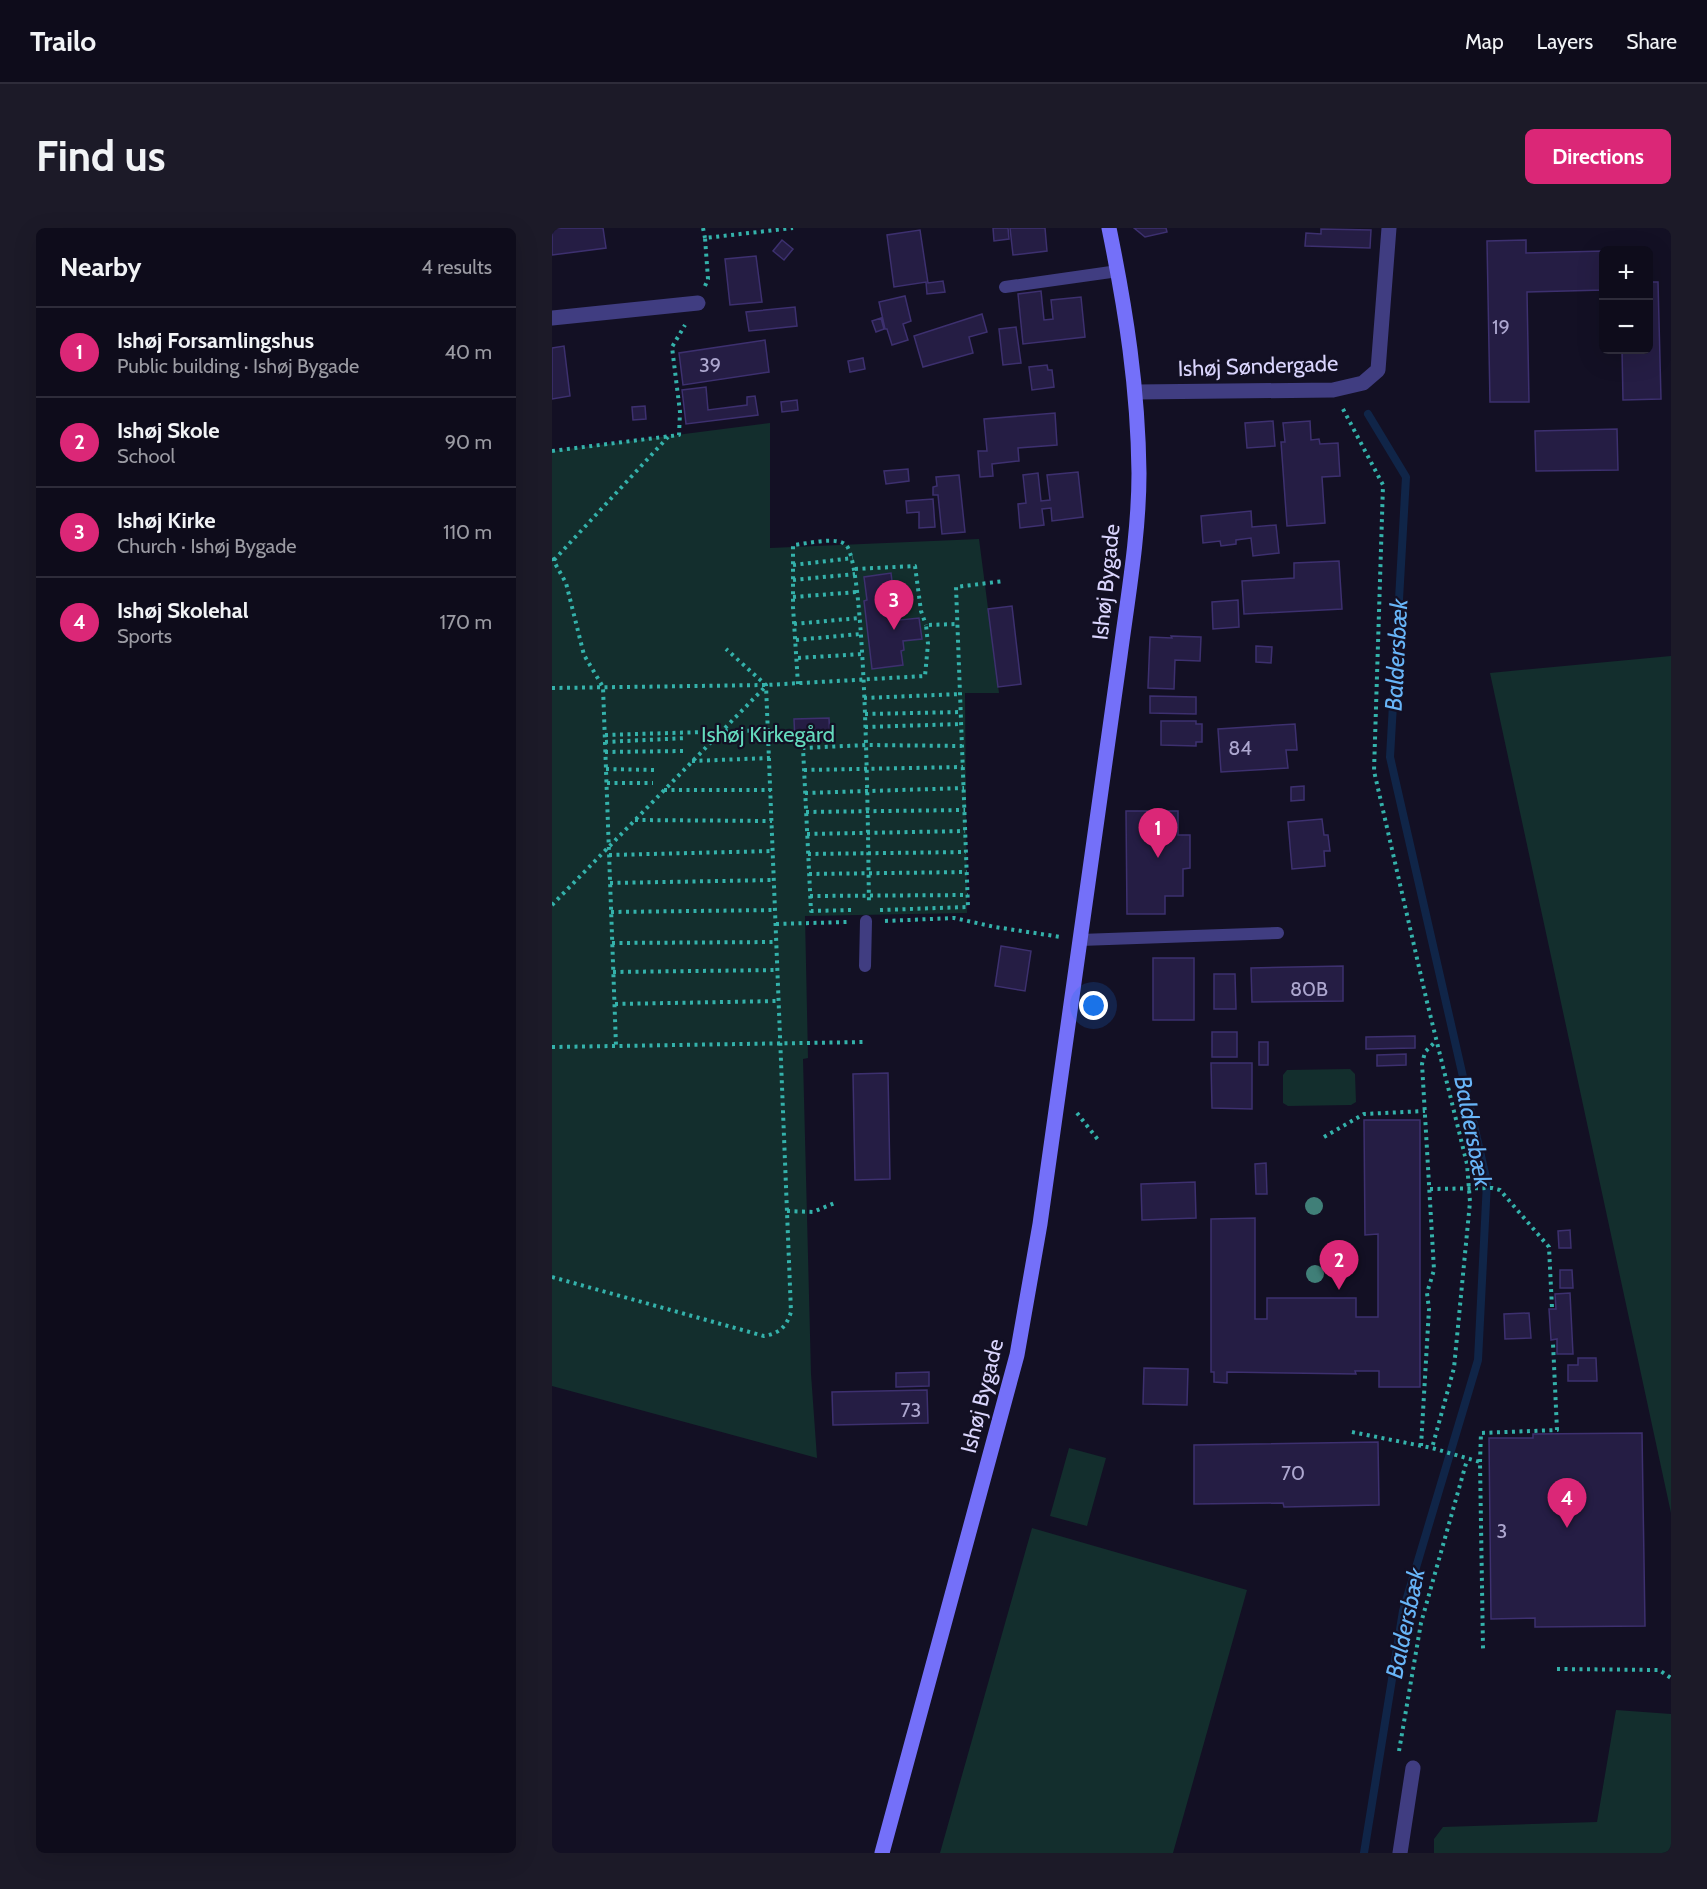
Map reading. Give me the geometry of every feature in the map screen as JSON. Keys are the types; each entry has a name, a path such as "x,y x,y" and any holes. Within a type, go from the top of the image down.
{"street":[{"name":"Ishøj Bygade","path":"882,1853 1017,1355 1040,1224 1133,566 1139,475 1136,392 1129,329 1109,228"},
{"name":"Ishøj Søndergade","path":"1136,392 1333,390 1363,383 1377,370 1389,228"},
{"path":"552,318 698,303"},
{"path":"1400,1853 1413,1768"}],"lane":[{"path":"1005,287 1118,271"},
{"path":"865,966 867,916"},
{"path":"1080,940 1278,933"}],"path":[{"path":"552,451 679,435 680,412 672,347 698,303 708,279 703,228"},
{"path":"705,238 793,228"},
{"path":"1333,390 1383,485 1374,771 1436,1041 1467,1164 1470,1202 1454,1368 1432,1448"},
{"path":"616,1046 603,687 584,655 566,583 553,559 669,436"},
{"path":"798,684 793,597 793,545 836,540 845,544 853,558 857,592 864,680 869,895 867,916"},
{"path":"793,565 853,558"},
{"path":"552,688 766,686 925,676 928,644 915,566 793,580"},
{"path":"776,924 968,908 956,587 1004,581"},
{"path":"793,597 857,592"},
{"path":"794,624 859,618"},
{"path":"926,625 958,624"},
{"path":"796,640 860,634"},
{"path":"552,1277 764,1336 777,1333 787,1324 791,1312 766,686 726,649"},
{"path":"798,658 862,654"},
{"path":"552,905 766,686"},
{"path":"864,698 961,694"},
{"path":"865,714 962,712"},
{"path":"865,727 962,723"},
{"path":"605,735 768,730"},
{"path":"605,742 686,738"},
{"path":"962,746 866,745 803,748 811,910 867,916 954,918 995,927 1080,940"},
{"path":"605,752 684,751"},
{"path":"692,761 770,758"},
{"path":"804,770 963,767"},
{"path":"606,769 654,770"},
{"path":"607,783 653,783"},
{"path":"805,793 964,788"},
{"path":"664,790 771,790"},
{"path":"806,812 965,810"},
{"path":"635,820 772,820"},
{"path":"807,834 965,831"},
{"path":"609,855 773,850"},
{"path":"808,854 966,852"},
{"path":"809,874 967,872"},
{"path":"610,883 774,880"},
{"path":"810,896 968,895"},
{"path":"611,912 775,910"},
{"path":"612,943 777,942"},
{"path":"613,972 778,970"},
{"path":"615,1004 779,1000"},
{"path":"1421,1446 1429,1309 1427,1293 1434,1270 1423,1058 1436,1041"},
{"path":"552,1047 866,1042"},
{"path":"1056,1106 1076,1113 1099,1141"},
{"path":"1324,1137 1364,1114 1425,1111"},
{"path":"1430,1189 1497,1188 1500,1190 1549,1247 1552,1308"},
{"path":"788,1211 813,1212 837,1202"},
{"path":"1483,1649 1481,1433 1557,1430 1553,1343"},
{"path":"1352,1432 1432,1448 1480,1462"},
{"path":"1398,1761 1421,1623 1467,1460"},
{"path":"1557,1669 1659,1671 1671,1678"}],"green space":[{"name":"Ishøj Kirkegård","path":"770,423 770,548 979,539 999,693 965,693 967,913 805,916 808,1058 803,1059 811,1374 817,1458 552,1386 552,451"},
{"path":"1671,656 1671,1513 1490,673"},
{"path":"1350,1069 1355,1074 1356,1102 1351,1105 1288,1106 1283,1103 1283,1075 1287,1070"},
{"path":"1069,1448 1106,1458 1087,1526 1050,1516"},
{"path":"1032,1528 1247,1590 1173,1853 940,1853"},
{"path":"1616,1710 1671,1714 1671,1853 1434,1853 1434,1839 1443,1827 1597,1822"}],"building":[{"path":"552,228 603,228 606,248 552,255"},
{"path":"993,228 1008,228 1009,239 994,241"},
{"path":"1010,228 1045,228 1047,251 1013,255"},
{"path":"1134,228 1166,228 1167,232 1145,237"},
{"path":"1321,229 1371,230 1370,248 1305,246 1306,233 1321,234"},
{"path":"920,230 928,283 943,281 945,292 927,294 926,282 894,287 887,235"},
{"path":"782,240 793,249 784,260 773,251"},
{"path":"1526,240 1526,253 1599,251 1599,290 1527,292 1529,402 1490,402 1487,241"},
{"path":"756,256 762,302 730,305 725,259"},
{"path":"1653,282 1658,282 1661,399 1623,400 1622,354 1653,354"},
{"path":"1041,291 1044,320 1053,319 1051,300 1081,297 1085,337 1023,344 1018,294"},
{"path":"905,296 911,321 903,324 908,340 892,345 887,329 885,329 879,302"},
{"path":"795,307 797,326 749,331 746,312"},
{"path":"982,314 987,332 969,337 973,353 923,367 914,336"},
{"path":"881,318 884,329 876,332 872,321"},
{"path":"1016,327 1021,363 1003,365 999,329"},
{"path":"765,340 769,372 683,385 679,353"},
{"path":"564,346 570,396 552,399 552,348"},
{"path":"863,358 865,369 850,372 848,361"},
{"path":"1047,365 1048,370 1052,370 1054,387 1032,390 1029,367"},
{"path":"706,387 708,410 747,405 747,397 755,396 758,415 686,424 682,390"},
{"path":"797,400 798,410 782,412 781,402"},
{"path":"645,406 646,419 633,420 632,407"},
{"path":"1055,413 1057,445 1018,448 1019,461 992,464 993,476 980,477 978,451 987,451 984,419"},
{"path":"1273,421 1275,446 1247,448 1245,423"},
{"path":"1310,421 1311,440 1319,439 1320,444 1338,443 1340,476 1322,477 1325,523 1287,526 1281,442 1285,442 1283,423"},
{"path":"1617,429 1618,470 1536,471 1535,431"},
{"path":"908,469 909,481 886,484 884,471"},
{"path":"1078,472 1083,517 1052,521 1051,508 1042,509 1044,525 1020,528 1018,504 1026,503 1023,475 1038,473 1041,501 1050,500 1047,475"},
{"path":"959,475 965,532 942,534 938,495 933,495 933,487 937,486 936,477"},
{"path":"933,499 935,527 919,528 919,512 907,513 906,501"},
{"path":"1251,511 1252,527 1276,525 1279,553 1253,556 1251,538 1236,540 1236,544 1221,546 1220,541 1203,543 1201,516"},
{"path":"1339,561 1342,609 1244,614 1242,581 1294,578 1294,563"},
{"path":"891,573 894,597 898,596 900,620 919,618 922,639 903,641 904,650 901,651 903,665 872,669 864,601 867,600 864,577"},
{"path":"1238,600 1239,627 1213,629 1212,602"},
{"path":"1012,606 1021,684 998,687 988,609"},
{"path":"1171,636 1201,637 1200,661 1175,660 1174,689 1148,688 1150,637 1172,638"},
{"path":"1256,646 1272,647 1271,663 1256,662"},
{"path":"1150,696 1196,697 1196,714 1150,713"},
{"path":"829,718 830,740 795,742 794,719"},
{"path":"1161,721 1196,721 1196,724 1202,724 1202,742 1196,742 1196,746 1161,745"},
{"path":"1295,724 1297,750 1286,750 1288,768 1221,772 1218,729"},
{"path":"1304,786 1304,800 1291,801 1291,787"},
{"path":"1126,811 1178,811 1178,835 1190,835 1190,868 1183,869 1183,896 1165,896 1165,914 1127,914"},
{"path":"1322,819 1324,835 1328,835 1330,851 1324,851 1325,866 1292,869 1288,822"},
{"path":"1001,946 1031,951 1025,991 995,986"},
{"path":"1153,958 1194,958 1194,1020 1153,1020"},
{"path":"1343,966 1343,1001 1252,1002 1251,968"},
{"path":"1214,974 1235,974 1236,1009 1214,1009"},
{"path":"1212,1032 1237,1032 1237,1057 1212,1057"},
{"path":"1415,1036 1415,1048 1366,1049 1366,1037"},
{"path":"1259,1042 1268,1042 1268,1065 1259,1065"},
{"path":"1406,1054 1406,1065 1377,1066 1377,1055"},
{"path":"1211,1063 1252,1063 1252,1109 1212,1108"},
{"path":"888,1073 890,1179 855,1180 853,1074"},
{"path":"1364,1120 1420,1120 1420,1387 1379,1387 1379,1371 1355,1371 1356,1374 1227,1372 1227,1383 1214,1382 1214,1372 1211,1372 1211,1219 1255,1218 1255,1319 1267,1319 1267,1298 1356,1298 1356,1317 1378,1317 1378,1234 1365,1235"},
{"path":"1266,1163 1267,1194 1256,1194 1255,1164"},
{"path":"1195,1182 1196,1218 1142,1220 1141,1184"},
{"path":"1570,1230 1571,1248 1559,1248 1558,1231"},
{"path":"1560,1270 1572,1270 1573,1288 1560,1288"},
{"path":"1570,1293 1573,1354 1557,1354 1557,1339 1551,1340 1549,1309 1556,1309 1555,1294"},
{"path":"1529,1313 1531,1338 1505,1339 1504,1314"},
{"path":"1578,1358 1596,1358 1597,1381 1568,1381 1568,1365 1578,1365"},
{"path":"1144,1368 1188,1369 1187,1405 1143,1404"},
{"path":"929,1372 929,1386 896,1387 896,1373"},
{"path":"927,1390 928,1423 833,1425 832,1392"},
{"path":"1642,1433 1645,1626 1535,1627 1535,1618 1491,1619 1489,1438 1533,1438 1533,1434"},
{"path":"1378,1442 1379,1505 1284,1507 1283,1503 1194,1504 1194,1445"}],"waterway":[{"name":"Baldersbæk","path":"1364,1853 1403,1611 1478,1360 1487,1182 1390,757 1406,477 1368,414"}],"place":[{"name":"Ishøj Kirke","path":"894,630"},
{"name":"Ishøj Forsamlingshus","path":"1158,858"},
{"name":"Ishøj Skole","path":"1339,1290"},
{"name":"Ishøj Skolehal","path":"1567,1528"}]}
